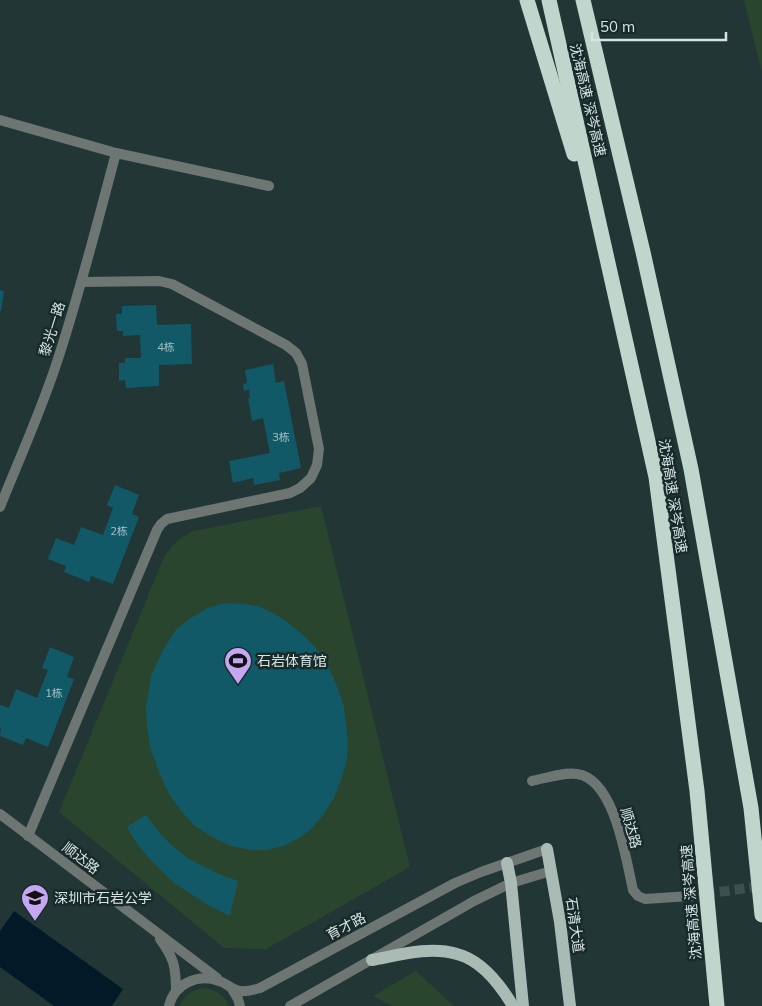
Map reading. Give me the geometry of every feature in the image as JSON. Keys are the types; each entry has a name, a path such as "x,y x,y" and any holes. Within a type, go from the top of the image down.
{"highway":[{"path":"527,0 608,264"},
{"name":"沈海高速 深岑高速","path":"549,0 656,477 697,791 717,1006"},
{"name":"沈海高速 深岑高速","path":"583,0 643,252 691,469 751,808 762,915"}],"main road":[{"name":"石清大道","path":"547,850 560,922 570,1006"},
{"path":"507,863 511,884 523,1006"},
{"path":"372,960 420,952 458,954 469,958 488,974 499,985 513,1006"}],"street":[{"path":"0,120 116,153 269,186"},
{"name":"黎光一路","path":"0,507 41,408 56,365 116,153"},
{"path":"28,836 161,524 167,519 290,493 300,488 310,478 318,464 319,450 302,364 296,353 286,345 172,284 159,281 80,282"},
{"name":"顺达路","path":"532,781 566,774 578,774 592,780 612,809 634,890 638,896 645,898 690,896"},
{"name":"顺达路","path":"0,814 222,981"},
{"name":"育才路","path":"232,989 250,991 260,988 455,883 547,850"},
{"path":"290,1006 474,901 511,884 552,871"},
{"name":"顺达路","path":"146,924 158,936 173,959 176,973 176,991"},
{"path":"169,1006 176,991 185,983 197,978 210,978 222,981 232,989 240,1006"}],"green space":[{"path":"744,0 762,0 762,73"},
{"name":"石岩体育馆","path":"321,506 410,867 266,949 224,948 59,812 164,557 170,548 177,541 194,531"},
{"path":"416,971 454,1006 392,1006 373,996"},
{"path":"206,988 220,994 229,1006 179,1006 190,993"}],"water":[{"path":"14,911 123,989 112,1006 54,1006 0,967 0,931"}],"building":[{"path":"0,290 4,291 1,311 0,311"},
{"path":"156,305 157,325 191,324 192,364 159,365 159,386 126,388 125,380 119,381 119,363 125,363 125,358 141,358 140,335 123,336 123,331 117,331 116,314 122,314 122,306"},
{"path":"273,364 276,383 284,381 301,468 279,473 280,480 254,485 253,478 233,483 229,461 270,453 263,418 252,421 248,398 250,398 249,389 244,391 243,384 247,383 245,370"},
{"path":"115,485 139,495 132,514 139,517 113,584 91,576 89,582 64,572 66,566 48,559 56,538 74,545 81,527 103,535 113,508 107,505"},
{"path":"225,603 258,606 275,614 303,635 317,649 329,668 344,707 348,742 347,759 334,798 310,830 283,846 267,850 251,850 231,846 195,826 169,794 150,747 146,709 151,676 163,650 175,631 189,619 208,608"},
{"path":"50,647 74,657 67,677 74,679 48,747 26,738 23,745 0,736 0,705 9,708 16,689 37,698 48,670 42,668"},
{"path":"146,815 162,836 189,859 238,881 230,916 208,905 174,883 148,857 127,827"}],"tunnel":[{"path":"690,896 762,886"}],"place":[{"name":"石岩体育馆","path":"238,685"},
{"name":"深圳市石岩公学","path":"35,922"}]}
